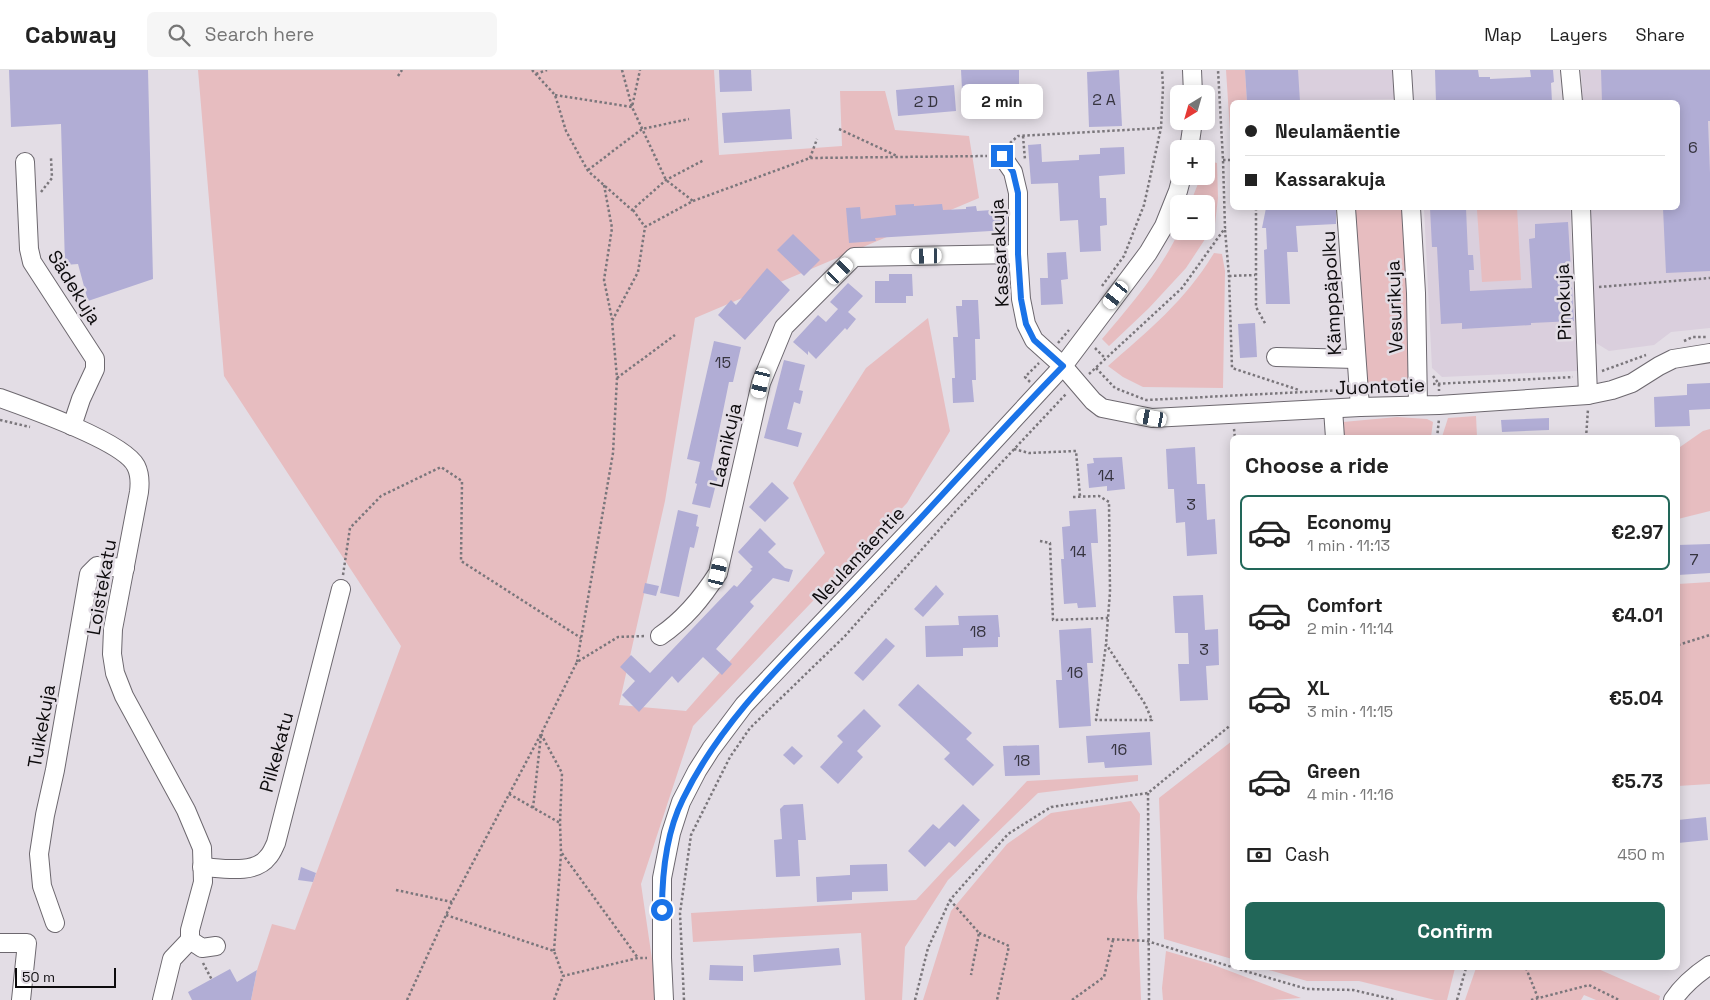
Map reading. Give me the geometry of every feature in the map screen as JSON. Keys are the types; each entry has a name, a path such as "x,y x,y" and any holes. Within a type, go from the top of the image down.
{"street":[{"path":"1192,70 1193,85"},
{"path":"1402,70 1404,100"},
{"path":"1570,70 1573,100"},
{"name":"Kassarakuja","path":"1002,156 1013,172 1018,193 1018,254 1021,299 1026,324 1034,340 1063,366"},
{"name":"Sädekuja","path":"25,162 29,249 32,262 95,359 96,369 81,399 72,426"},
{"name":"Neulamäentie","path":"664,1000 662,878 671,833 681,802 711,749 744,705 941,498 1063,366 1148,253 1164,226 1180,185"},
{"name":"Kämppäpolku","path":"1346,210 1360,407"},
{"name":"Vesurikuja","path":"1410,210 1416,293 1418,405"},
{"name":"Pinokuja","path":"1581,210 1588,394"},
{"name":"Laanikuja","path":"660,636 679,623 709,588 718,573 761,383 784,327 854,257 1018,254"},
{"name":"Juontotie","path":"1063,366 1085,393 1102,408 1152,418 1360,407 1439,405 1588,394 1612,390 1632,383 1673,359 1710,354"},
{"path":"1276,357 1356,359"},
{"name":"Loistekatu","path":"0,398 72,426 125,453 136,465 140,478 139,492 113,629 112,654 115,673 128,704 186,810 202,848 203,882 190,930 190,940"},
{"path":"1333,409 1335,435"},
{"name":"Tuikekuja","path":"55,923 42,886 39,854 89,574 96,566 125,568"},
{"name":"Pilkekatu","path":"202,867 246,868 259,865 268,858 276,843 341,588"},
{"path":"162,1000 172,959 190,940 202,948 216,946"},
{"path":"0,943 26,943 21,1000"},
{"path":"1673,1000 1686,983 1710,965"}],"path":[{"path":"398,76 402,70"},
{"path":"532,70 555,95 566,131 588,170 632,210 645,227 638,272 612,321"},
{"path":"536,74 546,70"},
{"path":"622,70 632,107 666,180 693,201"},
{"path":"632,107 640,70"},
{"path":"1101,288 1124,256 1144,205 1161,128 1162,70"},
{"path":"1218,70 1224,160 1225,228 1230,276 1232,368 1303,391"},
{"path":"555,95 632,107"},
{"path":"588,170 642,130 689,119"},
{"path":"645,227 693,201 810,158 1002,156 1009,143 1018,136 1161,128"},
{"path":"839,129 898,157"},
{"path":"810,158 817,140"},
{"path":"632,210 666,180 704,160"},
{"path":"1224,160 1230,160"},
{"path":"407,1000 452,902 577,662 613,453 617,378 612,321 604,280 612,228 604,184"},
{"path":"1256,210 1256,307 1266,325"},
{"path":"684,1000 680,913 691,835 730,757 750,728 845,636 955,512 1054,406 1182,288 1225,228"},
{"path":"1230,276 1255,275"},
{"path":"1585,288 1710,278"},
{"path":"1054,406 1024,377 1048,354 1072,326"},
{"path":"617,378 675,335"},
{"path":"1096,368 1115,388 1146,400 1439,384"},
{"path":"1586,435 1588,394"},
{"path":"1234,427 1235,435"},
{"path":"1014,449 1029,453 1076,451 1080,497"},
{"path":"341,588 350,528 381,496 441,466 462,481 461,561 581,639"},
{"path":"1072,497 1099,496 1109,502 1110,592 1106,644 1096,720 1152,720 1146,704 1106,644"},
{"path":"1040,541 1050,543 1053,620 1108,618"},
{"path":"1680,644 1710,634"},
{"path":"577,662 618,637 660,636"},
{"path":"915,1000 928,948 950,900 1008,834 1051,807 1148,793 1230,726"},
{"path":"533,808 541,734"},
{"path":"541,734 562,774 561,852 554,951 563,976 554,1000"},
{"path":"1148,793 1148,1000"},
{"path":"509,794 560,823"},
{"path":"561,852 638,958"},
{"path":"396,890 452,902"},
{"path":"950,900 979,933 1009,946 997,1000"},
{"path":"446,915 554,951"},
{"path":"970,975 979,933"},
{"path":"1106,939 1147,941 1230,966"},
{"path":"1072,1000 1104,977 1113,940"},
{"path":"563,976 638,958 662,958"},
{"path":"1244,970 1307,989 1353,990 1396,1000"},
{"path":"1457,1000 1465,970"},
{"path":"1527,970 1538,998"},
{"path":"1531,1000 1589,986 1619,1000"}],"shaded area":[{"path":"198,70 714,70 719,155 842,146 840,91 885,91 895,130 969,136 979,198 695,318 665,501 619,705 686,711 825,553 793,483 866,368 928,318 950,431 907,503 693,726 641,884 658,1000 251,1000 257,970 272,924 295,930 401,646 224,376"},
{"path":"1226,70 1245,70 1247,100 1230,100 1230,131"},
{"path":"1245,70 1398,70 1400,99 1247,100"},
{"path":"1581,70 1710,70 1710,328 1671,332 1654,345 1609,351 1596,343 1589,210 1680,210 1680,100 1583,100"},
{"path":"1215,162 1217,163 1218,198 1215,224 1215,195 1194,195 1197,185 1215,185"},
{"path":"1351,210 1403,210 1411,383 1361,385"},
{"path":"1424,210 1570,210 1577,371 1442,377 1432,368"},
{"path":"1477,210 1517,210 1521,280 1482,282"},
{"path":"1174,240 1204,240 1186,268 1149,308 1109,346 1102,339 1134,301"},
{"path":"1214,253 1222,254 1225,271 1223,388 1143,387 1123,377 1108,366 1166,314 1191,286"},
{"path":"1476,416 1477,435 1443,435 1448,418"},
{"path":"1397,417 1427,419 1433,422 1431,435 1344,435 1343,422"},
{"path":"1710,429 1710,511 1680,518 1680,447 1703,431"},
{"path":"1710,582 1710,784 1680,786 1680,584"},
{"path":"1230,743 1230,958 1164,939 1159,798"},
{"path":"1138,775 1138,781 1038,793 948,880 905,947 902,1000 865,1000 861,933 693,942 691,913 916,900 1027,781"},
{"path":"1131,801 1140,814 1137,897 1141,1000 923,1000 951,911 1007,844 1051,813"},
{"path":"1166,951 1211,964 1301,998 1273,1000 1163,1000 1162,988"},
{"path":"1269,970 1454,970 1447,1000 1435,1000 1359,981 1307,981"},
{"path":"1475,970 1601,970 1660,996 1659,1000 1596,1000 1584,995 1581,1000 1465,1000"}],"building":[{"path":"9,70 148,70 153,279 88,301 78,264 65,265 61,124 11,127"},
{"path":"719,70 751,70 752,91 720,92"},
{"path":"961,70 1019,70 1019,85 962,89"},
{"path":"1119,70 1122,126 1089,127 1087,72"},
{"path":"1245,70 1298,70 1300,100 1247,100"},
{"path":"1435,70 1478,70 1479,77 1490,77 1490,79 1531,77 1530,70 1553,70 1554,82 1551,83 1552,100 1436,100"},
{"path":"1601,70 1710,70 1710,121 1708,121 1710,271 1666,273 1663,210 1680,210 1680,100 1602,100"},
{"path":"954,85 956,111 898,116 896,90"},
{"path":"790,109 792,139 724,143 722,113"},
{"path":"1041,144 1042,162 1079,160 1079,155 1100,154 1100,148 1124,147 1125,174 1099,176 1100,198 1106,198 1107,225 1100,226 1101,251 1080,252 1078,220 1060,221 1058,183 1031,184 1028,145"},
{"path":"914,204 914,206 942,204 943,210 966,209 966,207 976,206 977,211 1007,209 1007,230 875,238 876,241 849,243 846,208 860,207 861,219 896,215 895,205"},
{"path":"1266,210 1336,210 1336,224 1296,226 1298,252 1287,252 1290,304 1266,304 1264,250 1267,249 1266,228 1262,228"},
{"path":"1430,210 1466,210 1468,255 1473,255 1474,270 1469,270 1470,291 1532,288 1529,239 1535,238 1535,224 1568,222 1574,321 1462,329 1462,323 1441,324 1437,247 1432,247"},
{"path":"793,234 820,260 804,276 777,250"},
{"path":"1066,252 1068,279 1061,280 1063,304 1041,305 1040,278 1048,278 1047,253"},
{"path":"767,268 790,290 745,340 718,315 731,300 736,305"},
{"path":"889,274 912,274 913,296 906,296 906,303 875,303 875,281 889,281"},
{"path":"848,283 863,296 848,312 856,319 816,359 808,351 808,355 793,342 818,315 826,322 838,309 830,302"},
{"path":"962,300 978,300 980,339 975,339 976,380 972,380 974,402 953,403 952,378 955,378 953,337 958,337 956,306 962,306"},
{"path":"1255,323 1257,357 1240,358 1238,324"},
{"path":"714,341 741,347 733,382 729,382 711,470 719,472 710,508 692,504 700,462 687,459"},
{"path":"784,360 805,365 799,390 803,391 800,404 794,402 787,429 802,433 798,447 764,438"},
{"path":"1710,383 1710,409 1689,410 1690,426 1655,427 1654,397 1687,395 1687,384"},
{"path":"1549,418 1549,430 1502,432 1501,420"},
{"path":"1195,447 1197,484 1205,484 1207,520 1215,519 1217,554 1187,556 1185,522 1176,523 1174,489 1168,489 1166,449"},
{"path":"1122,457 1125,489 1107,491 1107,486 1089,488 1087,464 1094,463 1093,458"},
{"path":"772,482 789,498 765,522 749,507"},
{"path":"1096,509 1098,543 1091,543 1096,607 1078,608 1077,603 1064,604 1061,559 1064,559 1062,527 1070,526 1069,511"},
{"path":"678,510 698,515 696,526 699,527 694,548 690,547 679,597 660,593"},
{"path":"760,528 776,544 768,552 785,568 793,570 789,582 773,578 750,602 754,606 716,649 732,664 722,675 703,657 678,683 672,676 639,712 622,695 635,681 620,667 631,655 650,673 734,585 737,587 753,567 738,552"},
{"path":"1710,544 1710,573 1680,575 1680,545"},
{"path":"645,583 659,586 656,596 643,593"},
{"path":"936,585 944,594 923,617 914,609"},
{"path":"1203,595 1205,630 1218,629 1219,665 1206,666 1208,700 1180,701 1178,664 1189,664 1188,633 1175,633 1173,596"},
{"path":"998,615 1000,637 998,637 998,647 963,648 963,656 926,657 925,626 959,625 958,616"},
{"path":"1091,628 1093,663 1087,663 1091,726 1059,728 1056,680 1062,680 1059,630"},
{"path":"886,638 895,646 863,681 854,673"},
{"path":"918,684 972,733 966,739 994,765 973,786 944,759 950,753 898,705"},
{"path":"864,709 881,726 857,751 863,757 838,784 820,767 843,742 837,736"},
{"path":"1150,732 1152,765 1105,768 1104,762 1088,763 1086,736"},
{"path":"1039,745 1040,775 1005,776 1003,746"},
{"path":"792,746 803,756 794,765 783,755"},
{"path":"803,804 806,840 798,840 800,876 776,877 774,840 782,839 780,809 784,805"},
{"path":"963,804 980,820 955,847 949,842 925,867 908,851 933,824 939,829"},
{"path":"1706,817 1708,840 1680,843 1680,820"},
{"path":"887,864 888,891 852,892 852,900 817,902 816,877 850,875 850,865"},
{"path":"301,867 316,873 313,882 298,880"},
{"path":"839,948 841,965 754,972 753,955"},
{"path":"710,965 743,966 743,981 709,980"},
{"path":"230,969 237,982 257,970 251,1000 192,1000 188,992"}],"route":[{"path":"662,910 662,878 671,833 681,802 711,749 744,705 941,498 1063,366 1034,340 1026,324 1021,299 1018,254 1018,193 1013,172 1002,156"}]}
